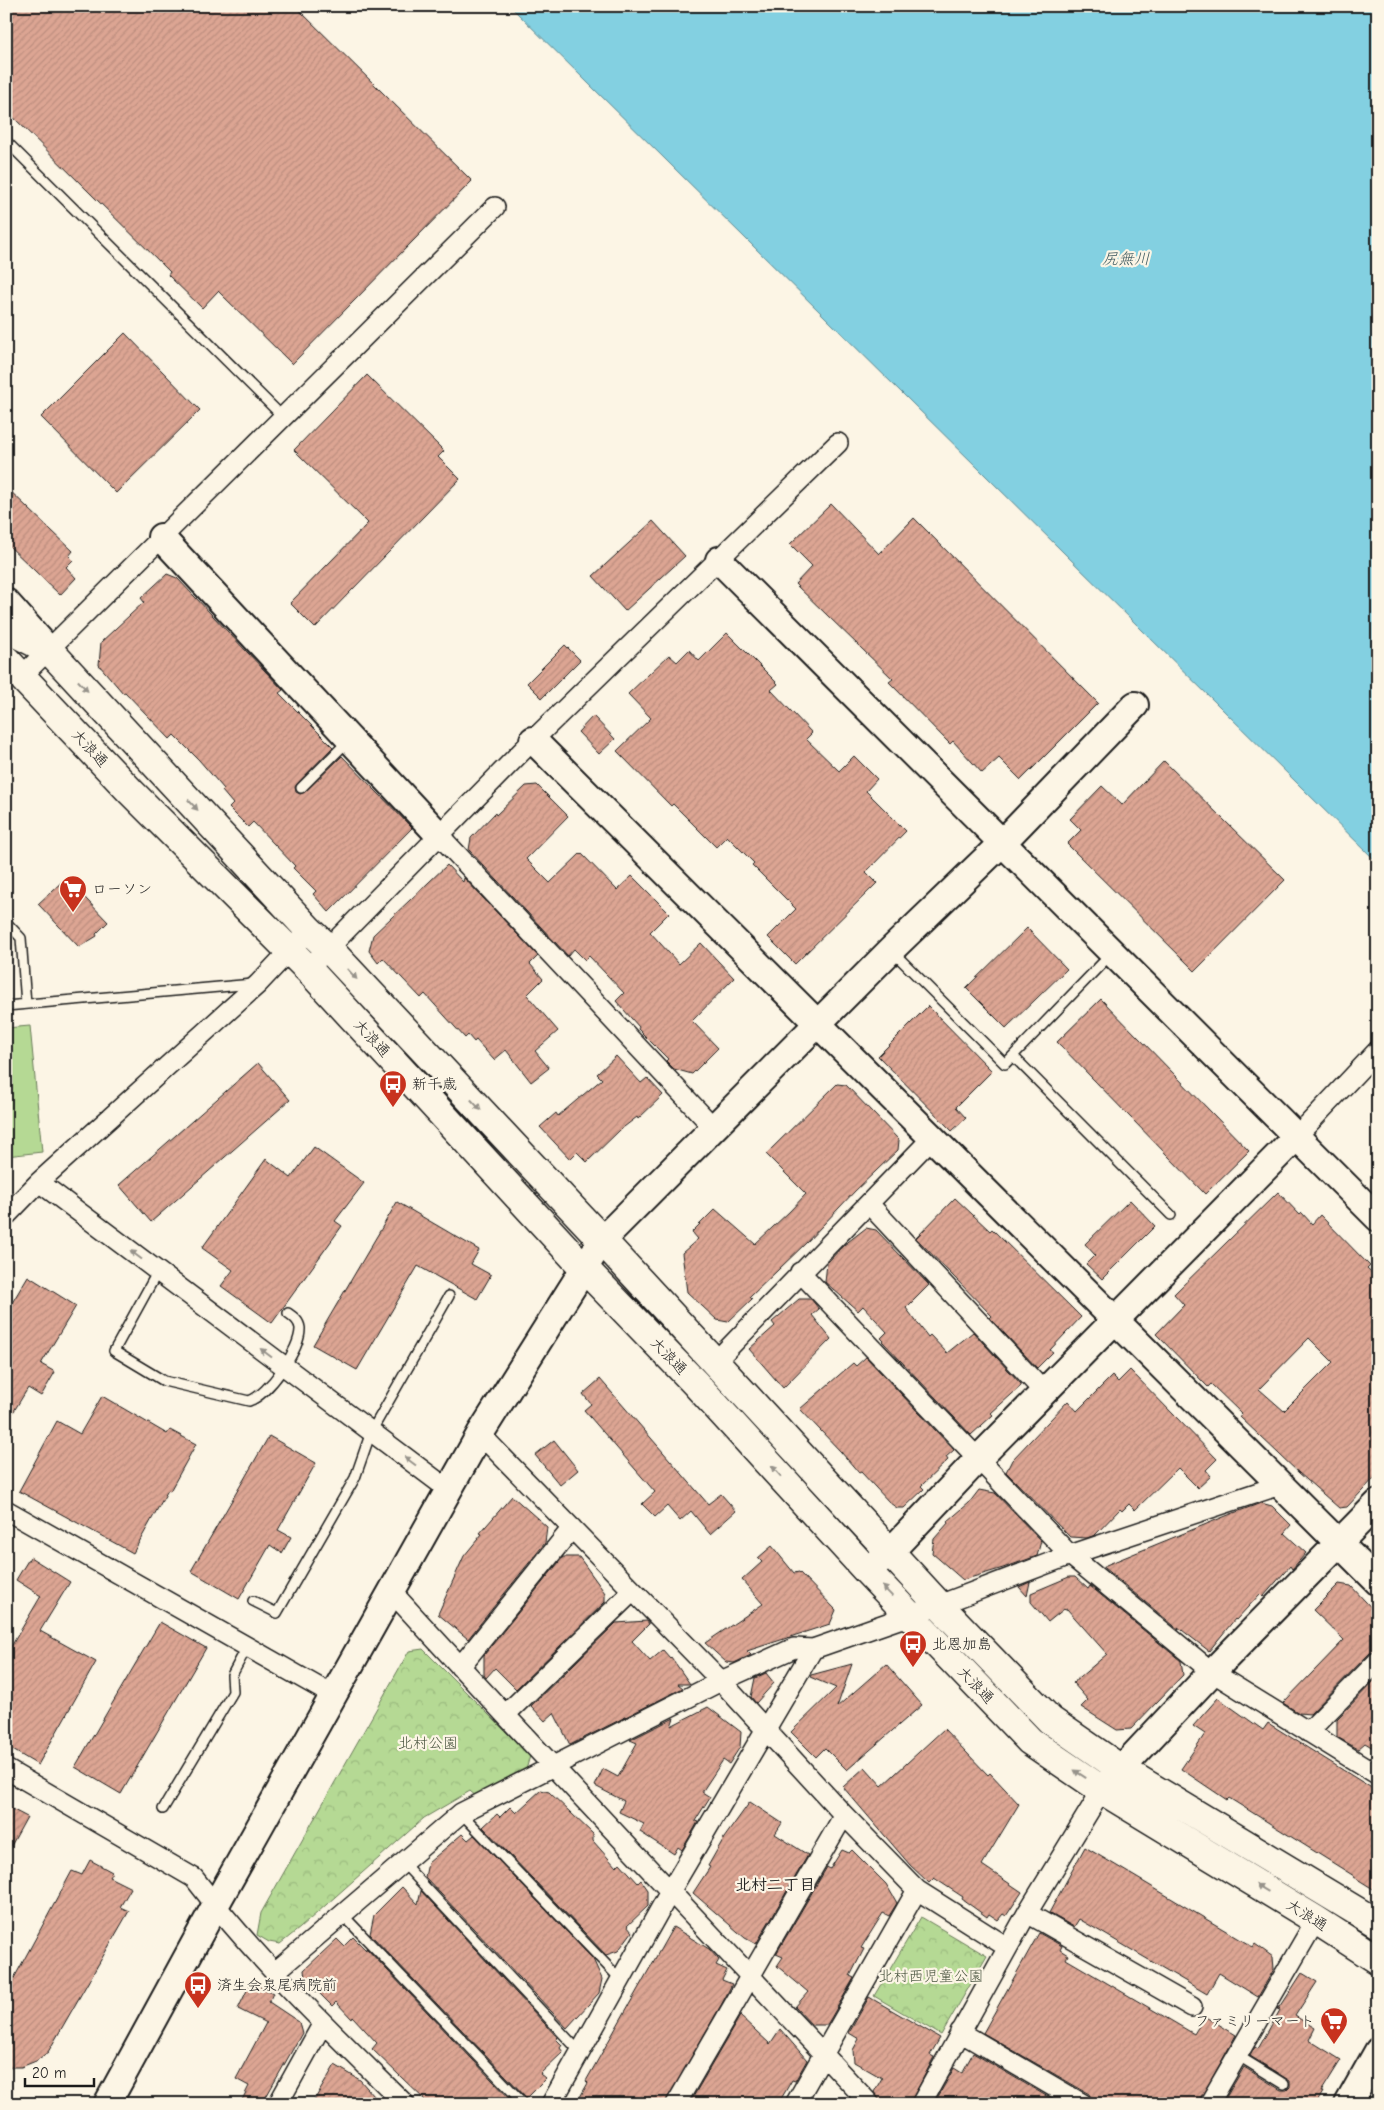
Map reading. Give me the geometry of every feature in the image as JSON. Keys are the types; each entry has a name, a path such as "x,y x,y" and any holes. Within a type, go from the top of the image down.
{"main road":[{"path":"6,628 50,650"},
{"name":"大浪通","path":"50,650 318,939 602,1240 940,1605 1050,1720 1121,1769 1378,1924"},
{"name":"大浪通","path":"14,668 131,792 299,960 584,1268 695,1383 867,1571 1030,1741 1102,1790 1316,1920 1378,1960"}],"street":[{"path":"14,668 50,650 282,416 495,207"},
{"path":"6,1216 39,1182 258,984 299,960 318,939 439,835 533,740 838,443"},
{"path":"161,537 713,1127"},
{"path":"719,560 1378,1218"},
{"path":"6,602 50,650"},
{"path":"107,2104 215,1906 480,1434 602,1240 891,950 1003,842 1135,705"},
{"path":"533,740 1378,1582"},
{"path":"299,960 318,939"},
{"path":"867,1571 891,1551 978,1459 1296,1137 1378,1050"},
{"path":"715,1362 800,1272 932,1138"},
{"path":"39,1182 449,1490"},
{"path":"869,1204 1044,1392"},
{"path":"800,1272 1070,1555 1212,1672 1378,1775"},
{"path":"480,1434 721,1681 844,1815 917,1890 1007,1947"},
{"path":"274,1974 461,1814 721,1681 794,1648 813,1648 940,1605 1070,1555 1280,1485"},
{"path":"921,2104 1007,1947 1102,1790 1212,1672 1378,1504"},
{"path":"6,1510 334,1696"},
{"path":"460,1667 572,1528"},
{"path":"504,1715 633,1591"},
{"path":"392,1592 552,1767 671,1890 870,2104"},
{"path":"551,2104 671,1890 813,1648"},
{"path":"1308,1732 1378,1662"},
{"path":"6,1769 194,1878 215,1906 274,1974 404,2103"},
{"path":"676,2104 844,1815"},
{"path":"795,2104 917,1890"},
{"path":"1027,1913 1192,2007"},
{"path":"1209,2104 1316,1920"},
{"path":"278,2104 323,2023"},
{"path":"960,2032 1082,2104"},
{"path":"1348,2104 1378,2051"}],"lane":[{"path":"6,141 282,416"},
{"path":"301,788 350,739"},
{"path":"6,922 21,938 26,1004"},
{"path":"891,950 1005,1064 1112,953"},
{"path":"6,1006 258,984"},
{"path":"1013,1056 1171,1215"},
{"path":"158,1272 114,1351 164,1381 249,1401 257,1398 265,1392 284,1366 299,1338 300,1327 297,1320 288,1313"},
{"path":"253,1600 277,1613 355,1478 371,1432 449,1296"},
{"path":"163,1809 232,1692 232,1675 247,1647"},
{"path":"461,1814 621,1980"},
{"path":"403,1863 580,2052"},
{"path":"342,1915 524,2104"},
{"path":"1237,2055 1284,2084"}],"green space":[{"path":"30,1026 42,1152 6,1156 6,1028"},
{"name":"北村公園","path":"423,1649 530,1756 525,1773 478,1798 470,1791 424,1818 280,1944 269,1942 257,1935 261,1913 409,1651"},
{"name":"北村西児童公園","path":"921,1917 987,1956 941,2035 874,1996"}],"water":[{"name":"尻無川","path":"510,6 1378,6 1378,863"}],"building":[{"path":"6,6 295,6 472,181 292,364 218,291 202,308 168,275 170,272 6,110"},
{"path":"125,333 200,410 116,493 41,417"},
{"path":"367,375 444,451 438,457 460,479 315,628 290,603 368,523 294,450"},
{"path":"6,487 73,551 69,556 73,560 66,567 76,578 60,595 6,543"},
{"path":"831,504 879,554 914,518 1098,703 1021,780 999,758 982,773 953,741 950,744 889,682 893,679 795,584 812,566 790,544"},
{"path":"653,521 685,556 625,611 593,576"},
{"path":"167,574 177,578 283,690 279,693 333,747 297,784 295,787 296,792 300,794 305,792 342,756 412,828 329,912 313,894 316,891 293,868 295,866 253,822 248,827 229,808 233,804 222,791 224,789 199,760 174,735 170,739 125,692 123,693 99,665 101,642 144,602 141,598"},
{"path":"727,633 778,684 771,690 812,733 806,739 839,771 854,756 877,779 866,791 906,831 866,872 877,883 795,964 768,937 796,909 752,865 754,863 727,836 716,847 673,804 671,806 617,751 651,718 628,694 669,655 677,662 689,650 699,661"},
{"path":"565,645 580,660 542,698 527,683"},
{"path":"593,716 615,739 599,754 578,732"},
{"path":"1164,761 1285,880 1195,971 1067,844 1081,830 1070,819 1102,786 1122,805"},
{"path":"537,785 568,816 526,859 550,883 581,853 617,890 632,876 669,913 650,932 679,964 701,943 734,978 692,1021 718,1048 692,1074 674,1069 666,1061 668,1059 638,1029 639,1027 616,1001 624,993 589,956 585,960 574,949 568,956 469,850 471,838 495,813 496,815 526,786"},
{"path":"447,865 463,882 464,878 538,956 530,964 543,979 527,995 558,1031 535,1051 549,1068 531,1082 506,1050 494,1060 476,1040 474,1042 468,1035 465,1038 425,994 421,998 383,958 378,963 369,951 373,935"},
{"name":"ローソン","path":"66,878 108,922 96,934 97,936 79,947 38,904"},
{"path":"1027,928 1067,969 1006,1028 966,988"},
{"path":"1101,999 1249,1151 1205,1194 1057,1042"},
{"path":"928,1006 992,1071 956,1107 966,1118 952,1131 878,1056"},
{"path":"616,1056 641,1083 647,1078 663,1095 638,1119 637,1117 620,1130 587,1162 577,1152 570,1159 540,1127 556,1113 558,1116 602,1079 597,1074"},
{"path":"258,1063 290,1100 151,1222 119,1185"},
{"path":"837,1084 846,1085 899,1140 898,1150 750,1297 752,1299 728,1322 717,1320 687,1292 682,1253 698,1239 692,1232 715,1209 755,1244 790,1211 806,1194 766,1154"},
{"path":"314,1147 364,1183 335,1221 342,1226 272,1323 221,1286 233,1270 202,1248 266,1159 291,1178"},
{"path":"1278,1192 1300,1215 1302,1213 1312,1224 1320,1215 1370,1266 1367,1269 1378,1279 1378,1474 1347,1507 1339,1508 1299,1473 1240,1417 1242,1414 1211,1384 1208,1387 1156,1334 1184,1305 1174,1294","holes":["1309,1338 1333,1362 1284,1411 1259,1389"]},
{"path":"955,1198 990,1231 992,1229 1081,1317 1050,1350 1053,1352 1037,1368 990,1318 992,1316 916,1238"},
{"path":"1130,1200 1155,1226 1102,1279 1086,1264 1095,1255 1085,1244"},
{"path":"397,1202 479,1250 471,1264 491,1275 477,1299 418,1266 357,1370 313,1345"},
{"path":"866,1228 876,1230 929,1285 906,1308 928,1337 930,1335 947,1353 973,1332 1021,1384 991,1413 993,1415 971,1435 883,1342 881,1338 887,1332 863,1306 858,1311 825,1282 827,1263 844,1245"},
{"path":"28,1276 76,1306 41,1364 55,1372 41,1396 28,1388 6,1424 6,1313"},
{"path":"799,1299 811,1299 819,1309 812,1315 831,1339 783,1388 749,1349 775,1326 772,1322"},
{"path":"866,1357 954,1450 946,1457 948,1460 921,1486 924,1489 904,1508 897,1508 890,1503 861,1472 859,1473 800,1409 853,1363 856,1366"},
{"path":"1130,1370 1217,1459 1206,1470 1211,1476 1198,1488 1178,1468 1135,1510 1129,1504 1122,1511 1120,1509 1095,1535 1087,1538 1070,1537 1006,1472 1012,1460 1068,1401 1077,1411 1112,1376 1118,1382"},
{"path":"600,1379 708,1504 721,1494 736,1511 710,1534 691,1511 680,1521 667,1506 655,1517 642,1504 655,1492 584,1410 591,1404 583,1394"},
{"path":"102,1396 167,1434 170,1430 196,1444 133,1553 19,1491 57,1421 80,1434"},
{"path":"269,1436 316,1463 278,1530 291,1537 282,1553 270,1545 239,1599 191,1571"},
{"path":"554,1440 578,1470 560,1485 535,1455"},
{"path":"979,1490 995,1493 1041,1541 1037,1556 963,1580 932,1553 934,1539 948,1521 969,1503"},
{"path":"512,1496 547,1527 545,1543 468,1639 438,1614 464,1556 482,1534 480,1533"},
{"path":"1261,1503 1272,1506 1291,1525 1284,1533 1306,1553 1292,1569 1290,1566 1263,1597 1260,1594 1235,1619 1209,1651 1178,1627 1179,1630 1104,1568 1106,1565"},
{"path":"772,1546 794,1573 799,1572 836,1610 830,1624 747,1651 751,1655 734,1663 726,1662 705,1643 763,1604 742,1580 762,1562 758,1558"},
{"path":"30,1557 70,1582 40,1631 96,1662 38,1765 6,1746 6,1655 41,1596 16,1580"},
{"path":"563,1557 579,1557 605,1593 605,1602 516,1689 495,1668 486,1678 484,1675 484,1655"},
{"path":"1069,1577 1075,1577 1088,1589 1090,1586 1181,1661 1183,1675 1131,1729 1117,1730 1081,1707 1088,1700 1073,1683 1107,1654 1067,1609 1064,1609 1048,1622 1031,1602 1031,1593"},
{"path":"1030,1582 1027,1596 1019,1587"},
{"path":"1339,1584 1351,1586 1378,1615 1378,1650 1370,1653 1310,1714 1299,1713 1283,1703 1344,1640 1313,1610"},
{"path":"647,1621 649,1624 632,1641 650,1661 663,1650 671,1657 690,1684 678,1684 683,1688 570,1745 554,1713 545,1721 531,1706 616,1623"},
{"path":"160,1622 206,1648 121,1794 75,1767"},
{"path":"852,1664 837,1707 886,1664 922,1705 847,1770 825,1748 816,1757 791,1732 836,1688 810,1677 811,1675"},
{"path":"766,1673 774,1683 756,1703 751,1697 755,1678"},
{"path":"1378,1677 1378,1751 1365,1743 1358,1749 1337,1737 1337,1719"},
{"path":"1218,1698 1263,1730 1268,1723 1378,1792 1378,1892 1229,1798 1227,1800 1181,1769 1205,1734 1193,1726"},
{"path":"708,1707 741,1732 740,1747 729,1764 723,1760 702,1792 710,1797 695,1821 698,1822 682,1850 678,1847 674,1854 640,1832 644,1824 619,1812 624,1801 595,1786 603,1769 618,1777 637,1743 630,1740 674,1718 671,1726"},
{"path":"944,1729 1019,1804 982,1865 1022,1892 1006,1916 1003,1914 998,1920 989,1914 987,1917 962,1899 963,1897 934,1878 929,1883 910,1865 843,1787 865,1767 882,1786"},
{"path":"541,1790 549,1792 593,1834 593,1841 616,1867 620,1863 638,1883 641,1880 648,1890 648,1906 627,1926 632,1932 618,1951 606,1955 483,1827 497,1814 500,1817 510,1807 516,1813"},
{"path":"750,1802 782,1823 775,1834 808,1855 756,1944 745,1938 693,1893 710,1867 708,1866 724,1838"},
{"path":"6,1806 27,1817 6,1855"},
{"path":"462,1834 468,1840 474,1835 593,1959 602,1979 599,1993 567,2028 425,1877 428,1863"},
{"path":"1085,1847 1253,1947 1255,1944 1273,1957 1274,1969 1258,1997 1219,1973 1207,1994 1079,1919 1074,1927 1049,1913"},
{"path":"842,1850 849,1853 852,1850 886,1884 897,1903 889,1916 883,1913 861,1948 864,1949 850,1976 854,1978 827,2025 812,2025 795,2007 808,1992 777,1966 783,1957 776,1954 827,1867 830,1869"},
{"path":"90,1860 112,1872 109,1877 131,1888 120,1907 129,1911 48,2052 36,2061 21,2067 6,2067 6,1993 72,1871 82,1875"},
{"path":"402,1887 418,1904 421,1891 558,2038 556,2039 562,2045 560,2048 563,2052 540,2074 546,2079 527,2098 370,1934 374,1915"},
{"path":"673,1927 709,1949 719,1960 716,1965 727,1970 722,1980 732,1984 724,2000 665,2104 576,2104 588,2083 586,2081"},
{"path":"1039,1933 1062,1946 1060,1950 1068,1955 1066,1959 1194,2034 1205,2016 1236,2035 1198,2104 1094,2104 1089,2094 983,2033"},
{"path":"353,1937 366,1950 366,1948 515,2104 429,2104 372,2049 377,2043 353,2017 352,2019 336,2002 332,2006 316,1992 305,1979 304,1970 337,1939 344,1946"},
{"path":"1302,1973 1317,1982 1295,2016 1315,2028 1309,2040 1341,2060 1321,2092 1323,2092 1316,2104 1222,2104 1244,2067 1281,2090 1287,2090 1290,2087 1290,2081 1250,2056 1255,2047 1258,2049 1280,2010 1277,2009 1279,2006 1279,2009"},
{"path":"251,1982 273,1993 269,2002 299,2022 302,2033 262,2104 240,2104 249,2086 236,2079 266,2023 238,2009"},
{"path":"869,1997 940,2038 930,2055 934,2057 910,2104 881,2104 874,2092 882,2078 854,2062 853,2050 859,2039 849,2033"},
{"path":"740,2016 770,2044 780,2029 807,2060 798,2076 795,2081 792,2080 778,2104 689,2104"},
{"path":"973,2053 1060,2104 934,2104 954,2068 962,2073"},
{"path":"335,2065 360,2080 381,2104 312,2104"}],"place":[{"name":"ローソン","path":"73,913"},
{"name":"新千歳","path":"393,1108"},
{"name":"北恩加島","path":"913,1668"},
{"name":"済生会泉尾病院前","path":"198,2009"},
{"name":"ファミリーマート","path":"1334,2045"}],"district":[{"name":"北村二丁目","path":"775,1885"}]}
